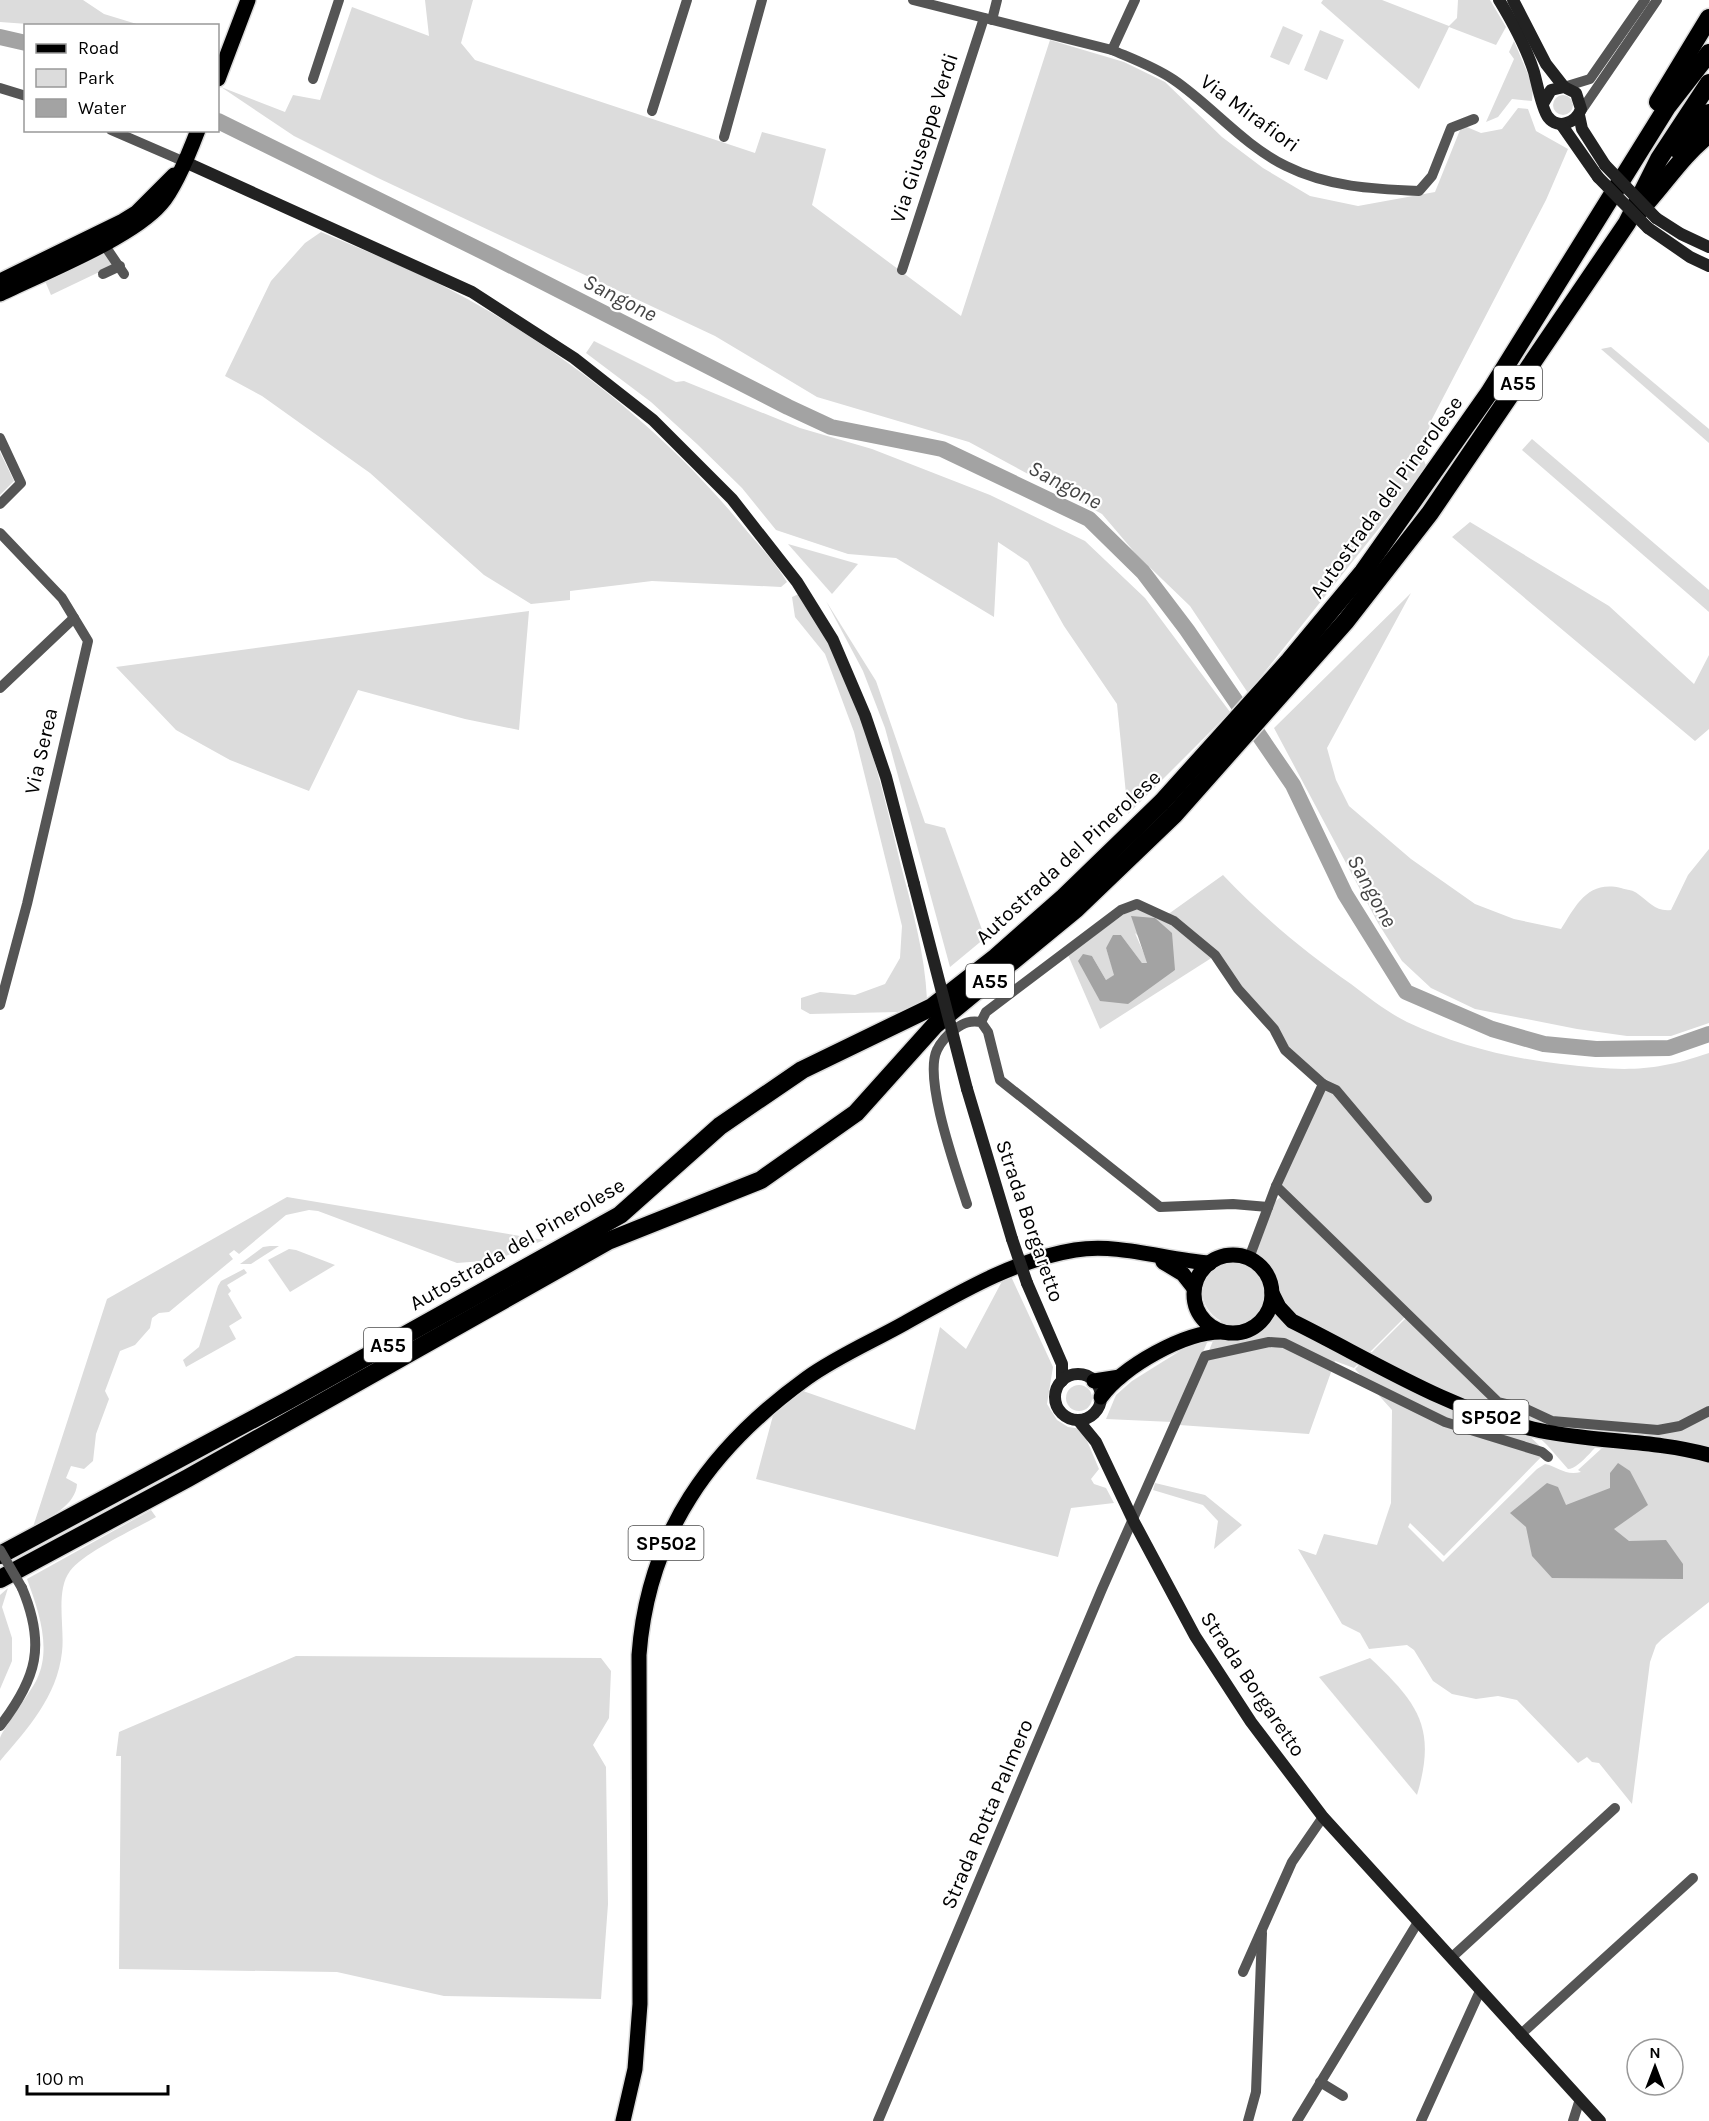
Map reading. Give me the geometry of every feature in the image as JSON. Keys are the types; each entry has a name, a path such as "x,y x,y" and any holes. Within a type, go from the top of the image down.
{"highway":[{"path":"1572,259 1630,152 1709,18"},
{"name":"Autostrada del Pinerolese","path":"0,1555 288,1401 621,1215 713,1132 802,1070 932,1007 996,957 1168,808 1333,611 1400,521 1489,393 1667,107 1709,53"},
{"name":"Autostrada del Pinerolese","path":"0,1580 608,1241 761,1180 856,1113 935,1025 1076,909 1168,808 1347,621 1430,513 1627,223 1659,159 1709,83"},
{"path":"1627,223 1686,138 1709,113"},
{"path":"1627,223 1660,189 1687,153 1709,134"}],"main road":[{"path":"219,76 248,0"},
{"path":"0,294 103,243 150,215 168,195 197,132"},
{"path":"0,282 136,213 185,160"},
{"name":"SP502","path":"622,2121 635,2069 640,2004 639,1655 641,1623 647,1591 682,1509 712,1465 747,1425 808,1377 980,1282 1045,1257 1076,1250 1108,1248 1210,1263 1229,1255 1249,1258 1265,1272 1272,1293 1280,1307 1293,1321 1458,1404 1492,1418 1556,1434 1658,1445 1709,1455"},
{"name":"SP502","path":"1141,1252 1177,1269 1194,1288"},
{"path":"1210,1263 1197,1279 1194,1288 1197,1309 1206,1321 1226,1332"},
{"path":"1254,1326 1269,1308 1272,1293"},
{"path":"1179,1340 1191,1324 1197,1309"},
{"name":"SP502","path":"1226,1332 1235,1332 1267,1321 1293,1321"},
{"path":"1101,1397 1119,1377 1179,1340 1202,1333 1226,1332"},
{"path":"1094,1381 1119,1377"}],"street":[{"path":"313,79 339,0"},
{"path":"652,111 687,0"},
{"path":"724,137 762,0"},
{"name":"Via Mirafiori","path":"913,0 1112,50 1175,81 1221,120 1285,166 1329,183 1419,191 1432,176 1451,128 1474,118"},
{"name":"Via Giuseppe Verdi","path":"902,270 996,0"},
{"path":"1112,50 1135,0"},
{"path":"1499,0 1516,29 1548,118 1561,124 1598,177 1690,257 1709,266"},
{"path":"1513,0 1546,64 1564,87 1570,89 1579,98 1582,129 1605,165 1652,223 1709,247"},
{"path":"1544,102 1551,90 1590,79 1645,0"},
{"path":"1561,124 1571,122 1579,115 1657,0"},
{"path":"0,88 24,95"},
{"path":"116,132 185,160"},
{"name":"Strada Borgaretto","path":"185,160 472,292 574,358 653,420 732,499 797,582 833,640 865,715 886,777 967,1089 1012,1239 1027,1283 1068,1378"},
{"path":"103,243 122,270 103,274"},
{"path":"0,438 21,483 0,504"},
{"name":"Via Serea","path":"0,533 62,598 88,641 27,904 0,1005"},
{"path":"0,688 74,618"},
{"path":"981,1022 986,1012 1121,910 1137,903 1174,921 1215,955 1238,988 1274,1029 1285,1050 1323,1084 1336,1090 1427,1198"},
{"path":"967,1204 935,1092 934,1063 936,1051 951,1033 965,1023 981,1022"},
{"path":"981,1022 988,1032 1000,1080 1160,1208 1233,1204 1268,1206"},
{"path":"1249,1258 1276,1186 1323,1084"},
{"path":"1276,1186 1498,1402 1524,1408 1552,1421 1658,1430 1680,1426 1709,1411"},
{"name":"Strada Rotta Palmero","path":"878,2121 1102,1589 1134,1522 1137,1508 1206,1356 1269,1342 1292,1346 1445,1422 1542,1452 1548,1457"},
{"path":"1082,1375 1094,1381 1101,1397 1094,1414 1078,1420 1065,1416 1057,1407 1056,1392 1068,1378 1082,1375"},
{"name":"Strada Borgaretto","path":"1094,1414 1096,1442"},
{"name":"Strada Borgaretto","path":"1078,1420 1096,1442 1134,1522 1200,1644 1251,1722 1323,1817 1600,2121"},
{"path":"0,1550 22,1588 36,1633 36,1656 31,1678 0,1726"},
{"path":"1450,1958 1615,1808"},
{"path":"1243,1972 1292,1862 1323,1817"},
{"path":"1520,2035 1694,1878"},
{"path":"1297,2121 1418,1922"},
{"path":"1248,2121 1256,2092 1262,1932"},
{"path":"1421,2121 1480,1991"},
{"path":"1320,2082 1343,2096"},
{"path":"1573,2121 1580,2099"}],"green space":[{"path":"0,0 83,0 104,14 137,24 28,24 0,22"},
{"path":"425,0 473,0 461,43 475,60 755,153 762,132 826,149 812,205 961,316 1050,40 1124,62 1165,82 1222,137 1263,168 1310,196 1358,206 1435,192 1462,125 1481,133 1502,129 1518,108 1528,109 1536,131 1568,149 1546,200 1432,419 1421,453 1427,468 1248,693 1190,606 1136,554 1102,514 969,442 817,397 715,336 378,178 294,136 221,87 285,112 293,95 320,100 352,7 429,36"},
{"path":"1323,0 1382,0 1449,26 1457,18 1458,0 1490,0 1506,27 1496,45 1449,27 1419,89 1321,3"},
{"path":"1283,26 1303,35 1289,65 1270,57"},
{"path":"1320,30 1344,40 1327,80 1304,70"},
{"path":"1514,41 1533,86 1532,101 1512,99 1498,117 1486,122 1514,59 1509,52"},
{"path":"1563,95 1570,98 1573,105 1570,112 1563,115 1556,112 1553,105 1556,98"},
{"path":"321,232 412,271 469,300 553,352 593,382 632,413 704,482 763,549 787,582 781,587 652,581 570,591 570,600 531,604 484,575 370,473 262,396 225,376 271,281 305,243"},
{"path":"106,253 116,264 51,295 45,281"},
{"path":"594,341 676,382 684,381 800,428 872,449 990,495 1085,541 1145,598 1230,712 1128,814 1117,704 1064,626 1028,562 998,542 994,617 896,558 848,554 776,530 742,488 697,444 651,402 586,353"},
{"path":"1611,347 1709,429 1709,443 1601,349"},
{"path":"1532,439 1709,590 1709,612 1522,450"},
{"path":"0,452 14,481 0,495"},
{"path":"1470,522 1609,606 1694,684 1709,655 1709,729 1695,741 1452,537"},
{"path":"788,544 858,564 832,594"},
{"path":"1411,593 1327,748 1336,780 1349,806 1411,859 1475,904 1514,919 1561,929 1584,897 1599,888 1621,888 1632,891 1657,908 1671,910 1688,875 1709,849 1709,1023 1671,1036 1627,1036 1577,1029 1475,1009 1431,988 1402,961 1378,923 1274,728"},
{"path":"799,594 819,624 850,689 883,792 913,913 924,965 927,1000 898,1012 810,1014 801,1009 801,998 820,992 855,995 885,984 900,958 902,926 854,732 825,654 795,617 792,597"},
{"path":"826,601 876,681 925,823 945,828 985,938 950,967 885,728 863,671"},
{"path":"529,611 519,730 465,719 358,690 309,791 230,760 176,730 116,667"},
{"path":"1223,875 1284,933 1371,1000 1407,1022 1444,1037 1521,1058 1602,1068 1653,1067 1709,1053 1709,1408 1669,1426 1612,1433 1578,1464 1568,1469 1547,1445 1280,1185 1324,1090 1293,1057 1229,975 1167,915"},
{"path":"1134,907 1186,932 1213,957 1100,1029 1068,955","holes":["1135,933 1175,970 1100,1000 1092,956 1106,980 1115,975 1106,948 1121,935 1142,963 1148,963"]},
{"path":"1282,1196 1406,1316 1354,1368 1335,1361 1309,1434 1179,1425 1221,1321 1210,1312 1204,1302 1205,1281 1219,1266 1231,1263 1245,1264 1268,1207"},
{"path":"287,1197 544,1240 496,1260 457,1263 318,1211 309,1210 286,1215 239,1254 234,1250 229,1254 233,1259 169,1312 159,1313 152,1318 150,1328 135,1345 120,1351 105,1391 109,1399 96,1434 93,1461 84,1469 71,1466 66,1478 77,1484 72,1498 61,1510 33,1527 107,1299"},
{"path":"279,1246 251,1264 240,1264 263,1247"},
{"path":"289,1249 335,1265 290,1292 268,1260"},
{"path":"244,1269 247,1273 227,1285 231,1291 228,1294 242,1318 229,1326 236,1339 186,1367 183,1360 199,1347 218,1286 221,1281"},
{"path":"1008,1270 1053,1367 1047,1404 1057,1420 1068,1427 1082,1429 1099,1469 1091,1479 1094,1484 1106,1488 1114,1503 1071,1508 1058,1557 756,1479 775,1408 788,1397 803,1391 915,1430 940,1327 966,1349"},
{"path":"1407,1317 1546,1452 1444,1556 1410,1523 1408,1527 1443,1562 1537,1469 1545,1464 1566,1472 1581,1472 1578,1470 1613,1438 1669,1430 1709,1413 1709,1602 1656,1645 1650,1662 1632,1804 1599,1763 1592,1762 1587,1757 1578,1763 1517,1700 1498,1696 1476,1699 1452,1694 1433,1681 1414,1650 1407,1645 1369,1649 1360,1633 1342,1624 1298,1549 1316,1555 1324,1534 1377,1545 1391,1503 1392,1410 1355,1369"},
{"path":"1210,1336 1172,1422 1106,1419 1116,1395 1132,1381 1199,1339"},
{"path":"1079,1385 1088,1389 1092,1398 1088,1407 1079,1411 1070,1407 1066,1398 1070,1389"},
{"path":"1155,1483 1205,1495 1242,1525 1214,1549 1218,1521 1203,1505 1153,1490"},
{"path":"151,1510 156,1517 97,1549 77,1564 65,1579 61,1610 62,1652 54,1683 40,1711 0,1761 0,1738 37,1679 43,1655 42,1629 27,1579"},
{"path":"8,1588 2,1607 12,1638 12,1661 0,1689 0,1595"},
{"path":"296,1656 601,1658 611,1671 609,1718 593,1745 606,1767 608,1904 601,1999 444,1996 337,1972 119,1969 121,1756 116,1756 119,1732"},
{"path":"1370,1658 1400,1689 1419,1718 1424,1734 1425,1752 1417,1795 1319,1677"}],"water":[{"path":"1131,916 1155,918 1172,933 1175,970 1128,1004 1100,1001 1078,961 1083,954 1092,956 1106,980 1114,975 1106,948 1113,935 1121,935 1142,963 1147,963"},
{"path":"1618,1463 1630,1471 1648,1505 1614,1529 1629,1541 1666,1540 1683,1564 1683,1579 1552,1578 1532,1556 1526,1527 1510,1513 1547,1483 1558,1487 1566,1505 1610,1488 1610,1473"}],"waterway":[{"name":"Sangone","path":"0,37 24,43"},
{"name":"Sangone","path":"219,121 831,427 942,449 1089,519 1143,572 1187,630 1293,785 1345,894 1406,992 1492,1029 1544,1044 1596,1049 1669,1048 1709,1034"}]}
